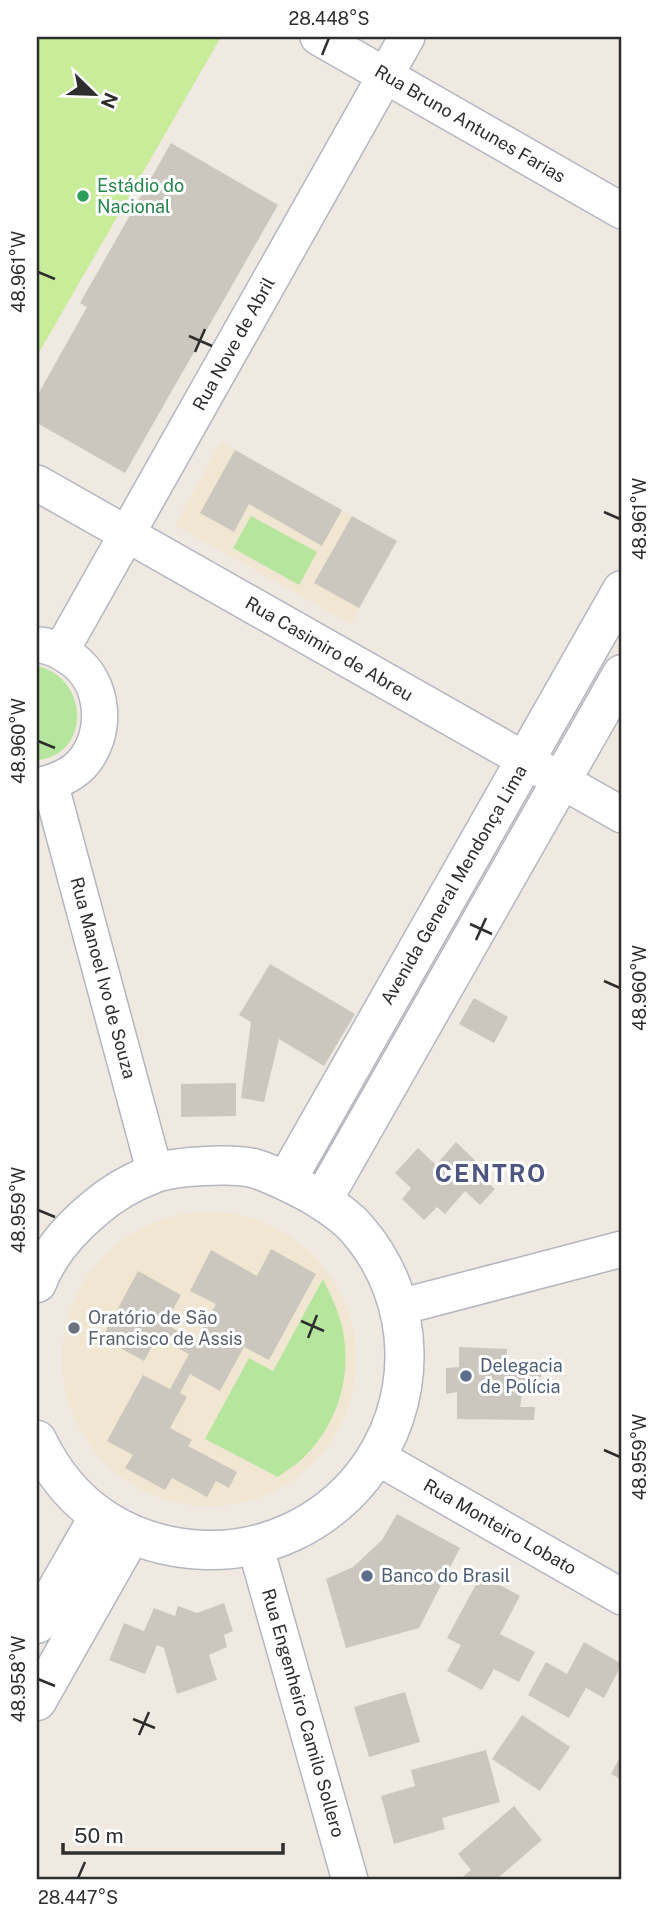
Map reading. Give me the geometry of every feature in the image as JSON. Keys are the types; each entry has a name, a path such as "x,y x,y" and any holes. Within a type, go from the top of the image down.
{"street":[{"name":"Rua Bruno Antunes Farias","path":"318,37 622,211"},
{"name":"Rua Nove de Abril","path":"49,648 127,534 407,37"},
{"name":"Rua Casimiro de Abreu","path":"37,483 622,815"},
{"name":"Avenida General Mendonça Lima","path":"286,1181 622,590"},
{"path":"43,784 80,765 92,749 99,727 100,704 93,682 79,664 49,648"},
{"path":"322,1201 622,674"},
{"name":"Rua Manoel Ivo de Souza","path":"43,784 155,1172"},
{"path":"37,1440 70,1490 99,1516 131,1535 179,1549 223,1550 255,1545 299,1530 345,1497 377,1457 399,1407 406,1356 400,1307 380,1260 356,1227 322,1201 286,1181 251,1168 207,1166 155,1172 110,1195 73,1226 38,1274"},
{"path":"400,1307 622,1249"},
{"name":"Rua Monteiro Lobato","path":"377,1457 622,1597"},
{"path":"37,1624 99,1516"},
{"path":"37,1701 131,1535"},
{"name":"Rua Engenheiro Camilo Sollero","path":"255,1545 350,1880"}],"shaded area":[{"path":"221,442 397,541 351,624 175,525"},
{"path":"195,1212 223,1212 252,1218 278,1229 302,1245 323,1266 339,1290 350,1316 356,1373 345,1415 331,1441 313,1463 278,1489 252,1500 223,1506 195,1506 166,1500 140,1489 116,1473 95,1452 79,1428 68,1402 62,1373 62,1345 68,1316 79,1290 95,1266 116,1245 140,1229 166,1218"}],"green space":[{"name":"Estádio do Nacional","path":"37,37 221,37 37,356"},
{"path":"251,516 317,552 299,585 233,548"},
{"path":"37,666 54,673 67,685 75,700 77,716 75,731 67,745 55,755 37,760"},
{"path":"323,1279 338,1314 344,1337 346,1355 342,1391 319,1440 304,1457 278,1477 205,1439 249,1358 273,1371"}],"building":[{"path":"171,143 278,205 125,473 37,423 37,396 87,307 80,303"},
{"path":"235,450 342,510 322,546 249,504 234,532 200,513"},
{"path":"352,516 397,541 359,608 314,583"},
{"path":"270,964 355,1014 324,1066 279,1039 264,1102 241,1098 251,1022 239,1015"},
{"path":"474,998 508,1017 494,1043 459,1024"},
{"path":"236,1083 236,1116 181,1117 181,1084"},
{"path":"456,1142 487,1172 482,1177 495,1189 480,1205 465,1191 445,1214 437,1207 424,1220 402,1199 411,1188 395,1173 418,1148 436,1165"},
{"path":"271,1249 316,1274 269,1360 244,1347 220,1391 190,1374 180,1393 187,1397 170,1428 192,1440 188,1446 237,1472 229,1488 216,1481 207,1497 172,1478 165,1490 125,1468 133,1455 107,1441 143,1375 170,1389 189,1354 157,1337 144,1361 102,1338 138,1271 181,1295 165,1324 196,1341 216,1304 190,1291 211,1250 257,1276"},
{"path":"459,1347 507,1349 505,1374 541,1374 539,1394 522,1394 520,1407 535,1407 534,1420 457,1419 457,1392 446,1394 446,1368 459,1367"},
{"path":"397,1514 460,1548 419,1628 346,1648 326,1579 353,1567 382,1540"},
{"path":"481,1575 520,1596 500,1634 535,1652 519,1682 494,1669 482,1690 447,1671 461,1645 447,1638"},
{"path":"224,1603 233,1631 224,1635 227,1647 209,1655 217,1680 177,1694 164,1648 157,1645 145,1674 109,1660 124,1623 144,1631 154,1608 175,1616 178,1606 197,1613"},
{"path":"584,1642 622,1664 604,1698 586,1688 569,1718 528,1695 546,1662 567,1674"},
{"path":"405,1692 420,1742 369,1757 354,1707"},
{"path":"522,1715 570,1747 540,1791 492,1759"},
{"path":"486,1750 500,1802 442,1818 445,1829 394,1844 381,1796 415,1786 411,1770"},
{"path":"622,1753 622,1780 611,1774"},
{"path":"514,1806 542,1840 499,1877 502,1880 459,1880 471,1870 458,1854"}],"place":[{"name":"Estádio do Nacional","path":"83,196"},
{"name":"Oratório de São Francisco de Assis","path":"74,1328"},
{"name":"Delegacia de Polícia","path":"466,1376"},
{"name":"Banco do Brasil","path":"367,1576"}],"district":[{"name":"CENTRO","path":"491,1174"}]}
